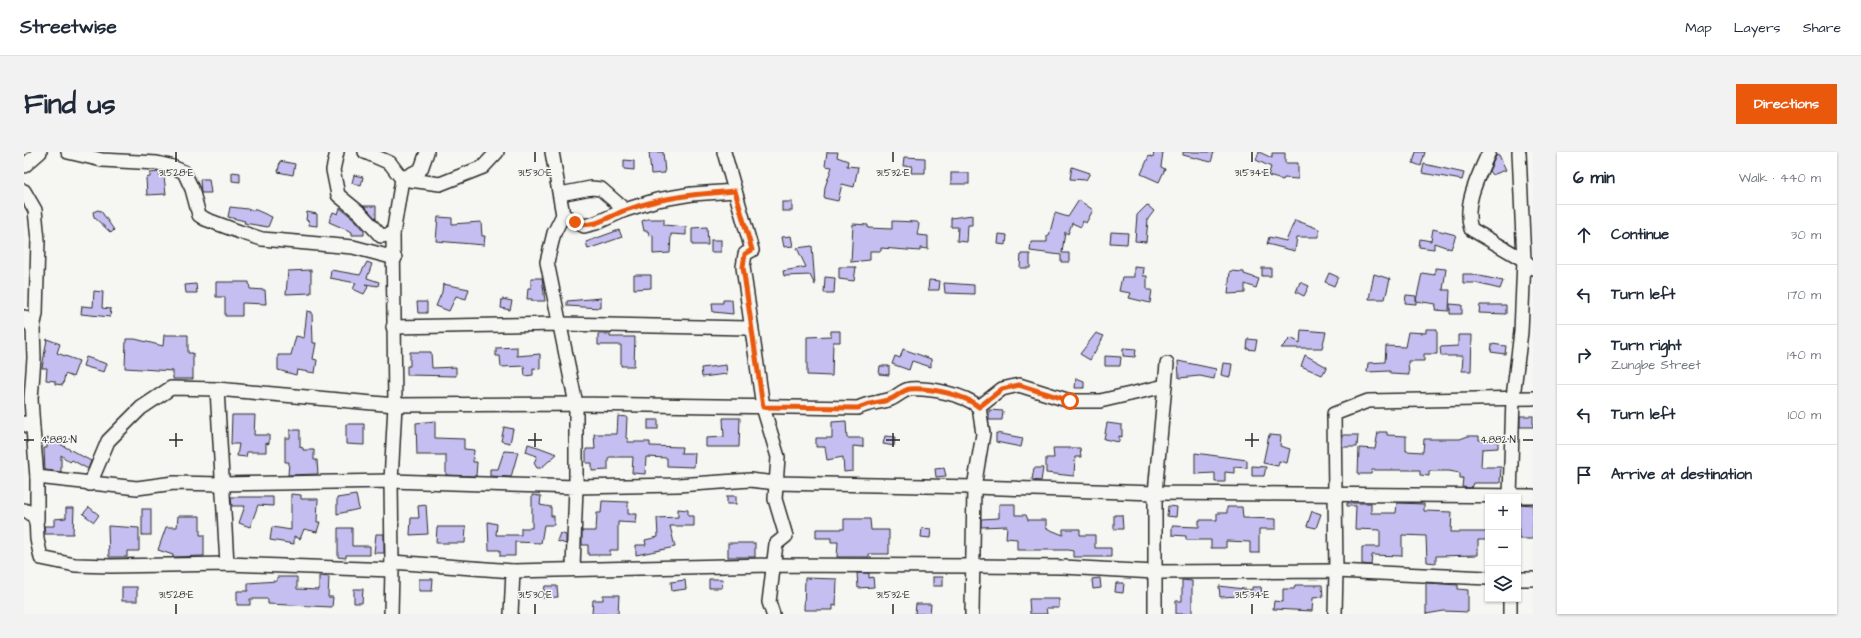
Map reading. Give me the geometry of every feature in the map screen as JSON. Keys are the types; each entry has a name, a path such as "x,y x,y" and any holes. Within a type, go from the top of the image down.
{"street":[{"path":"24,166 40,152"},
{"path":"68,152 102,160 157,163 170,166 184,172 192,190 199,214 205,219 240,232 262,239 352,247 395,258"},
{"path":"337,152 333,170 338,195 360,214 380,236 394,234"},
{"path":"365,152 387,158 402,179 394,234 395,258 393,327 395,406 391,481 391,614"},
{"path":"402,179 421,169 427,152"},
{"path":"402,179 440,184 483,167 497,152"},
{"path":"552,152 563,215 554,233 547,262 561,324 576,404 576,487 573,568"},
{"path":"724,152 752,250 745,254 743,267 763,407 778,457 775,498 786,536 776,544 769,602 773,614"},
{"path":"1489,152 1469,205 1468,220 1471,229 1528,264"},
{"path":"1510,494 1513,397 1528,264 1519,152"},
{"path":"560,194 591,188 601,189 625,210"},
{"path":"24,191 35,210 38,240 36,314 33,328 34,358 28,426 37,477 37,540 41,558 75,564 112,566 226,564 392,566 513,571 573,568 774,564 1063,567 1155,572 1336,571 1485,578"},
{"path":"563,215 584,226 596,223 625,210 657,200 692,194 735,191"},
{"path":"24,317 33,328"},
{"path":"393,327 561,324 747,328"},
{"path":"1155,614 1155,493 1167,364"},
{"path":"979,407 1002,389 1019,385 1070,401 1100,401 1165,386"},
{"path":"90,484 108,441 141,408 171,388 217,389 395,406 576,404 858,408 867,404 889,400 909,389 944,392 973,402 979,407 983,434 974,486 972,614"},
{"path":"217,389 226,564"},
{"path":"1335,614 1336,571 1333,416 1335,413 1368,401 1513,397 1533,398"},
{"path":"37,477 137,488 174,483 222,484 391,481 576,487 678,485 750,480 776,483 974,486 1155,493 1485,497"},
{"path":"1521,497 1533,496"},
{"path":"24,510 30,512 37,520"},
{"path":"510,614 513,571"},
{"path":"1521,579 1533,579"},
{"path":"1510,602 1510,614"}],"building":[{"path":"649,152 663,152 665,173 651,174"},
{"path":"827,152 838,152 837,157 848,161 847,166 858,167 854,187 842,184 838,201 824,198 825,187 832,167 825,166"},
{"path":"1154,152 1163,152 1161,167 1165,169 1159,182 1141,174 1149,156 1153,157"},
{"path":"1183,152 1214,152 1211,162 1183,155"},
{"path":"1259,152 1272,158 1272,153 1285,153 1285,163 1298,163 1298,179 1284,178 1283,180 1268,176 1271,167 1256,160"},
{"path":"1416,152 1425,152 1421,166 1413,163"},
{"path":"1499,155 1506,170 1492,175 1489,171 1496,156"},
{"path":"904,157 925,158 925,173 911,173 912,166 903,166"},
{"path":"624,160 634,161 634,170 624,169"},
{"path":"280,161 295,164 293,175 278,172"},
{"path":"1424,164 1464,173 1462,180 1422,173"},
{"path":"1072,167 1090,173 1086,180 1070,179"},
{"path":"159,172 160,176 164,176 166,194 147,195 146,178 150,177 150,173"},
{"path":"232,172 240,173 240,182 232,181"},
{"path":"951,173 969,173 969,184 951,184"},
{"path":"354,175 363,177 361,186 352,183"},
{"path":"200,179 209,179 211,193 201,193"},
{"path":"1079,200 1093,210 1086,223 1083,221 1081,227 1072,223 1068,234 1065,232 1062,253 1069,253 1069,262 1061,262 1061,255 1030,251 1031,242 1047,242 1047,236 1049,236 1055,213 1068,217"},
{"path":"782,202 792,202 792,211 782,211"},
{"path":"1147,205 1154,211 1148,219 1146,242 1135,241 1137,215"},
{"path":"364,206 376,206 376,219 366,208"},
{"path":"230,207 256,210 272,217 268,227 244,223 245,221 228,217"},
{"path":"340,208 354,219 364,230 364,235 352,235 352,232 329,222 333,212 338,214"},
{"path":"98,210 101,211 114,230 111,233 94,217 93,212"},
{"path":"307,212 317,214 317,226 309,225 309,221 306,220"},
{"path":"972,215 972,225 968,225 967,242 957,241 958,227 951,227 951,218"},
{"path":"438,217 452,218 452,224 481,222 482,236 485,236 484,245 436,241"},
{"path":"647,219 664,219 664,225 686,227 686,235 671,234 670,253 653,254 653,235 649,236 648,231 644,231 642,221"},
{"path":"1295,220 1319,229 1319,237 1297,237 1295,251 1267,244 1269,237 1286,241"},
{"path":"892,221 917,222 919,224 917,235 928,236 928,249 920,248 920,251 881,248 881,251 870,251 870,260 851,262 853,224 868,225 868,228 892,229"},
{"path":"707,227 708,245 692,245 692,228"},
{"path":"1433,229 1456,235 1451,249 1434,243 1434,249 1419,247 1420,239 1431,241"},
{"path":"619,230 622,237 588,249 586,242"},
{"path":"1111,232 1128,233 1127,244 1110,243"},
{"path":"999,234 1007,235 1006,245 998,244"},
{"path":"791,236 793,246 784,247 782,237"},
{"path":"711,240 721,240 721,252 711,252"},
{"path":"812,246 815,285 810,275 784,276 783,271 806,267 797,248"},
{"path":"1021,254 1030,254 1030,268 1020,268"},
{"path":"367,262 372,264 367,278 379,282 378,286 365,284 368,287 364,294 353,289 356,283 330,278 331,270 360,275"},
{"path":"839,267 856,267 854,281 839,279"},
{"path":"1134,267 1144,268 1143,276 1147,276 1147,290 1152,290 1150,303 1129,298 1131,293 1119,291 1122,277 1134,277"},
{"path":"1262,268 1271,268 1271,276 1262,276"},
{"path":"1435,268 1446,269 1443,290 1450,290 1449,311 1435,310 1436,304 1416,301 1422,273 1435,275"},
{"path":"311,270 311,293 286,294 288,271"},
{"path":"1230,271 1244,272 1244,274 1259,279 1256,288 1245,284 1245,293 1228,294"},
{"path":"1329,273 1338,277 1334,286 1325,282"},
{"path":"1374,274 1390,279 1385,299 1369,299"},
{"path":"1463,274 1471,274 1503,281 1500,289 1475,283 1463,283"},
{"path":"634,275 651,275 651,288 634,289"},
{"path":"825,277 835,278 834,293 824,293"},
{"path":"531,278 542,278 545,301 532,301 532,299 527,299 528,288 531,288"},
{"path":"929,280 940,281 939,290 928,290"},
{"path":"216,282 249,282 250,289 265,290 266,304 242,303 242,316 225,316 225,297 216,297"},
{"path":"1300,282 1309,286 1304,296 1296,292"},
{"path":"944,283 974,285 974,294 945,293"},
{"path":"196,284 197,293 186,293 185,285"},
{"path":"443,284 469,289 466,299 456,296 449,311 436,306 442,292"},
{"path":"94,291 103,292 102,308 111,309 110,317 81,314 82,306 93,307"},
{"path":"1406,295 1416,296 1416,304 1405,303"},
{"path":"601,298 601,308 567,306 567,301"},
{"path":"502,299 512,301 510,310 501,308"},
{"path":"723,300 732,300 733,314 713,312 712,303 723,303"},
{"path":"417,302 427,302 427,313 418,313"},
{"path":"1450,304 1462,305 1462,314 1450,314"},
{"path":"1480,305 1506,305 1506,314 1479,313"},
{"path":"307,311 312,312 313,343 316,343 313,359 317,360 315,373 297,370 296,375 278,370 278,355 291,355 296,336 304,338"},
{"path":"1426,329 1437,329 1437,354 1424,354 1424,361 1408,361 1409,375 1390,374 1390,371 1367,372 1368,363 1385,362 1386,346 1405,347 1408,332 1426,333"},
{"path":"1301,330 1326,332 1322,348 1281,348 1291,338 1300,343"},
{"path":"831,331 840,331 840,342 833,342 832,376 807,375 807,337 831,336"},
{"path":"1096,333 1104,336 1090,360 1080,354"},
{"path":"598,334 610,334 610,337 635,337 634,366 621,366 621,345 598,345"},
{"path":"164,335 188,335 188,353 193,353 193,379 173,379 173,371 125,368 126,339 135,339 163,346"},
{"path":"1458,335 1472,335 1471,371 1462,371 1463,356 1441,356 1440,347 1458,346"},
{"path":"47,339 60,344 57,353 79,361 73,377 65,374 63,385 55,384 55,381 46,380 47,368 42,368"},
{"path":"1248,339 1257,340 1255,350 1247,349"},
{"path":"1492,344 1506,346 1505,354 1491,352"},
{"path":"517,347 517,356 540,354 540,369 533,368 533,375 525,376 524,366 501,367 500,356 496,356 496,348"},
{"path":"1123,348 1136,349 1135,357 1123,356"},
{"path":"903,349 931,359 931,367 912,361 909,370 892,364 895,356 900,358"},
{"path":"410,352 431,352 432,368 456,367 456,376 407,375 407,366 410,366"},
{"path":"1305,355 1327,367 1322,375 1301,366"},
{"path":"1105,356 1121,357 1120,366 1105,366"},
{"path":"86,357 107,364 104,372 83,366"},
{"path":"1178,361 1216,369 1214,379 1200,376 1179,378"},
{"path":"1223,363 1232,364 1230,377 1221,375"},
{"path":"726,365 727,374 702,377 701,368"},
{"path":"880,366 889,366 889,375 879,374"},
{"path":"1076,378 1084,381 1084,388 1075,388"},
{"path":"989,410 1003,411 1002,420 989,420"},
{"path":"232,415 255,415 254,435 269,435 269,444 266,443 266,452 247,452 246,457 237,456 239,444 231,444"},
{"path":"618,416 627,417 626,438 628,439 628,442 650,442 650,446 682,447 681,453 695,453 694,467 667,466 667,458 646,457 645,474 632,473 633,457 610,457 608,458 608,470 592,471 592,463 586,463 586,449 595,449 594,434 617,434"},
{"path":"1520,416 1533,416 1533,427 1520,427"},
{"path":"723,418 740,418 739,447 706,447 706,438 724,437"},
{"path":"648,420 658,420 658,429 648,429"},
{"path":"435,421 435,438 464,439 464,449 474,450 473,462 477,462 476,476 446,475 446,455 417,455 416,423"},
{"path":"846,421 847,438 863,438 863,447 853,446 853,471 844,472 843,457 827,460 825,447 816,447 816,438 832,438 832,422"},
{"path":"1107,423 1122,425 1122,437 1119,436 1119,442 1104,439"},
{"path":"346,424 364,424 364,445 346,444"},
{"path":"504,427 513,429 510,443 501,441"},
{"path":"290,430 300,430 300,447 303,448 303,450 314,450 314,460 317,460 318,474 288,475 289,462 285,462 285,438 290,438"},
{"path":"1378,432 1387,432 1387,435 1406,436 1406,451 1423,452 1424,439 1460,439 1468,436 1479,436 1479,440 1498,440 1498,448 1482,449 1481,467 1501,467 1500,483 1473,483 1471,488 1462,487 1463,478 1460,478 1460,473 1449,471 1429,471 1429,476 1420,475 1420,470 1372,470 1371,474 1358,474 1359,448 1375,449"},
{"path":"996,433 1023,438 1021,447 996,442"},
{"path":"1269,435 1281,436 1280,446 1290,449 1287,463 1279,461 1278,466 1263,463"},
{"path":"1343,435 1358,435 1357,447 1342,447"},
{"path":"885,436 895,437 894,446 883,444"},
{"path":"47,437 91,461 88,469 72,460 70,462 61,455 61,472 45,470 44,448 47,448"},
{"path":"528,444 557,454 541,468 537,468 534,463 537,456 526,452"},
{"path":"1053,448 1080,448 1081,457 1075,457 1074,476 1046,473 1046,458 1054,458"},
{"path":"504,451 518,452 511,477 490,476 490,469 498,469"},
{"path":"1195,453 1247,460 1247,468 1234,467 1234,473 1225,472 1225,482 1215,482 1215,473 1195,474"},
{"path":"1252,466 1266,467 1264,476 1252,476"},
{"path":"944,468 946,476 936,477 935,469"},
{"path":"1034,468 1043,468 1041,481 1032,480"},
{"path":"291,494 301,495 301,499 318,499 317,522 320,522 317,532 304,529 300,539 294,536 294,544 270,540 272,527 291,530"},
{"path":"356,495 359,509 337,514 337,498"},
{"path":"532,495 541,496 540,505 551,507 551,516 554,516 554,525 544,525 541,543 515,542 515,556 500,556 500,550 489,550 488,522 497,524 496,535 521,535 521,528 532,528"},
{"path":"727,496 736,496 736,504 727,504"},
{"path":"231,497 273,497 273,506 258,505 250,527 239,523 245,506 232,506"},
{"path":"602,501 628,502 628,514 637,514 636,523 618,522 618,550 610,550 610,555 588,555 588,545 582,545 582,531 596,531 597,513 601,513"},
{"path":"1347,503 1371,503 1371,513 1396,513 1397,503 1424,504 1424,511 1452,512 1451,532 1485,532 1485,540 1478,540 1478,555 1436,556 1436,563 1427,562 1426,536 1402,535 1402,556 1372,555 1371,565 1362,564 1362,547 1380,547 1380,530 1355,529 1356,506 1347,506"},
{"path":"999,504 1015,504 1015,515 1026,515 1028,520 1046,520 1046,528 1063,535 1063,529 1080,529 1080,535 1095,535 1095,548 1111,548 1111,557 1073,557 1073,551 1069,550 1017,550 1017,539 1006,538 1007,526 981,527 981,519 999,518"},
{"path":"1521,504 1533,505 1533,539 1521,539"},
{"path":"426,505 428,534 410,535 411,518 419,518 418,506"},
{"path":"1168,506 1177,507 1176,517 1167,516"},
{"path":"89,507 99,515 94,522 83,514"},
{"path":"1227,507 1242,507 1243,518 1276,519 1276,529 1259,529 1259,553 1250,553 1250,542 1226,541 1226,548 1211,548 1211,540 1186,540 1186,536 1172,535 1172,526 1199,527 1199,520 1217,520 1217,513 1227,513"},
{"path":"66,508 74,508 73,534 45,534 44,526 54,526 54,519 66,518"},
{"path":"142,509 151,509 151,535 142,535"},
{"path":"678,509 688,510 688,516 694,516 694,526 670,526 675,547 636,555 636,545 646,545 645,540 658,537 657,518 678,517"},
{"path":"1312,511 1321,514 1316,528 1307,526"},
{"path":"1114,515 1122,515 1123,529 1114,529"},
{"path":"178,516 200,516 200,535 204,535 204,556 173,557 173,555 158,550 166,527 177,527"},
{"path":"844,519 870,519 871,530 889,530 889,554 869,554 869,557 837,557 838,542 831,542 831,538 816,538 816,529 844,529"},
{"path":"108,526 139,528 139,551 127,551 127,557 109,557"},
{"path":"437,527 466,527 465,543 436,543"},
{"path":"338,528 352,528 352,546 370,546 370,555 346,555 346,558 338,557"},
{"path":"922,528 931,529 930,538 921,537"},
{"path":"560,533 566,535 566,544 557,541"},
{"path":"376,534 384,534 384,553 374,553"},
{"path":"728,543 755,543 755,557 728,557"},
{"path":"857,573 869,573 869,578 873,577 874,587 858,588"},
{"path":"319,576 329,577 328,597 333,597 332,607 268,604 268,599 250,599 250,605 237,605 237,591 248,591 248,583 277,581 277,577 297,577 297,589 319,590"},
{"path":"933,577 943,577 943,586 933,586"},
{"path":"805,578 837,579 836,606 833,605 833,610 804,610"},
{"path":"1100,578 1101,588 1093,589 1092,579"},
{"path":"419,579 433,579 432,591 419,591"},
{"path":"709,579 723,579 722,588 709,588"},
{"path":"685,580 686,589 672,591 671,582"},
{"path":"1182,580 1192,581 1192,614 1176,614 1176,601 1182,601"},
{"path":"1116,583 1124,583 1123,593 1115,592"},
{"path":"1426,583 1458,585 1458,589 1468,590 1468,612 1444,611 1426,614"},
{"path":"1295,585 1322,585 1323,597 1313,598 1312,611 1273,609 1274,601 1283,602 1283,589 1294,589"},
{"path":"545,586 557,586 558,597 542,598"},
{"path":"1219,586 1252,590 1252,587 1261,587 1262,595 1220,597"},
{"path":"122,587 137,587 137,601 122,601"},
{"path":"354,589 363,589 362,603 354,603"},
{"path":"603,595 619,595 618,614 592,614 593,600 603,600"},
{"path":"1029,599 1059,599 1059,608 1046,608 1047,614 1030,614"},
{"path":"916,604 931,604 930,614 915,614"}],"route":[{"path":"575,222 584,226 591,225 625,210 657,200 692,194 735,191 752,250 745,254 743,267 763,407 858,408 867,404 895,398 909,389 944,392 973,402 979,407 1002,389 1019,385 1070,401"}]}
